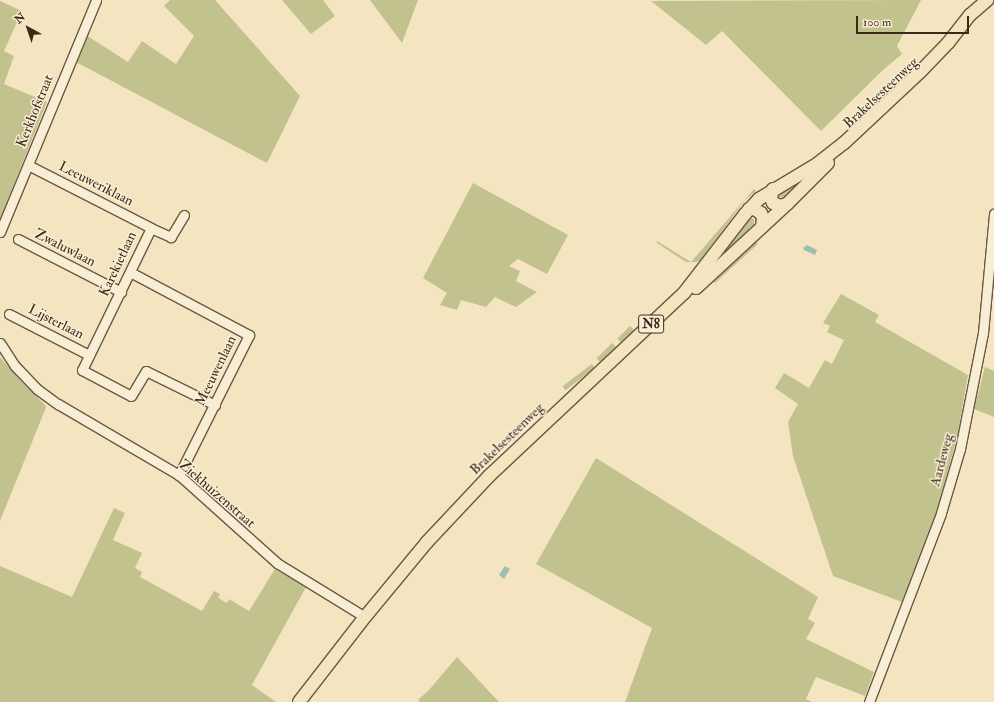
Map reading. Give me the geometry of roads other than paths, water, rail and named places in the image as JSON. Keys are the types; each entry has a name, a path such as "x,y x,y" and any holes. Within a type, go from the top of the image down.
{"main road":[{"name":"Brakelsesteenweg","path":"299,702 365,617 427,542 489,476 684,293 749,209 759,199 817,164 844,143 921,71 948,43 970,16 988,0"},
{"name":"Brakelsesteenweg","path":"308,702 359,634 464,509 570,404 787,204 830,161 947,52 984,12 988,0"},
{"path":"774,189 771,198 773,203 780,206 787,204"},
{"path":"749,209 754,209 761,213 763,218 762,227"}],"street":[{"name":"Kerkhofstraat","path":"0,232 96,0"},
{"name":"Leeuweriklaan","path":"28,165 151,228"},
{"name":"Karekietlaan","path":"184,215 171,237 151,228 82,370 131,396 146,371 215,405"},
{"name":"Aardeweg","path":"869,702 941,513 960,449 983,333 994,220"},
{"name":"Zwaluwlaan","path":"18,239 120,292"},
{"name":"Meeuwenlaan","path":"130,272 249,335 179,475"},
{"name":"Lijsterlaan","path":"9,314 89,355"},
{"name":"Ziekhuizenstraat","path":"0,343 15,366 48,397 179,475 277,564 365,617"}]}
